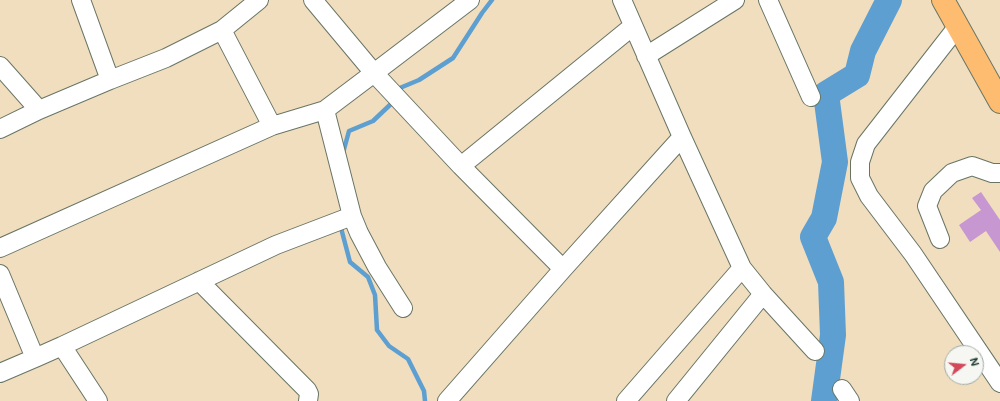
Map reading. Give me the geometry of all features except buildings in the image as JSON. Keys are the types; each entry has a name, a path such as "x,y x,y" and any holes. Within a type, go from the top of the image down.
{"main road":[{"path":"943,0 1000,102"}],"street":[{"path":"81,0 110,80"},
{"path":"0,129 39,110 166,58 222,30 259,0"},
{"path":"312,0 374,73 461,166 563,269"},
{"path":"0,248 272,126 325,110 470,0"},
{"path":"622,0 682,137 742,268 763,294 816,350"},
{"path":"646,56 735,0"},
{"path":"768,0 812,97"},
{"path":"461,166 633,26"},
{"path":"958,26 866,144 860,162 860,178 869,196 913,254 1000,383"},
{"path":"222,30 272,126"},
{"path":"0,66 39,110"},
{"path":"325,110 352,216 377,268 403,308"},
{"path":"447,401 682,137"},
{"path":"940,240 927,206 932,192 952,173 972,166 1000,173"},
{"path":"0,373 62,346 276,245 352,216"},
{"path":"626,401 742,268"},
{"path":"0,274 35,358"},
{"path":"199,281 307,390 309,394 308,401"},
{"path":"676,401 763,294"},
{"path":"62,346 98,401"}],"waterway":[{"path":"395,90 419,80 453,58 492,0"},
{"path":"824,401 833,335 831,282 813,237 824,218 835,162 826,94 857,75 863,51 889,0"},
{"path":"343,153 349,131 373,121 393,102 393,100"},
{"path":"342,225 341,228 350,262 368,277 375,295 377,330 389,346 408,359 424,391 425,401"}]}
